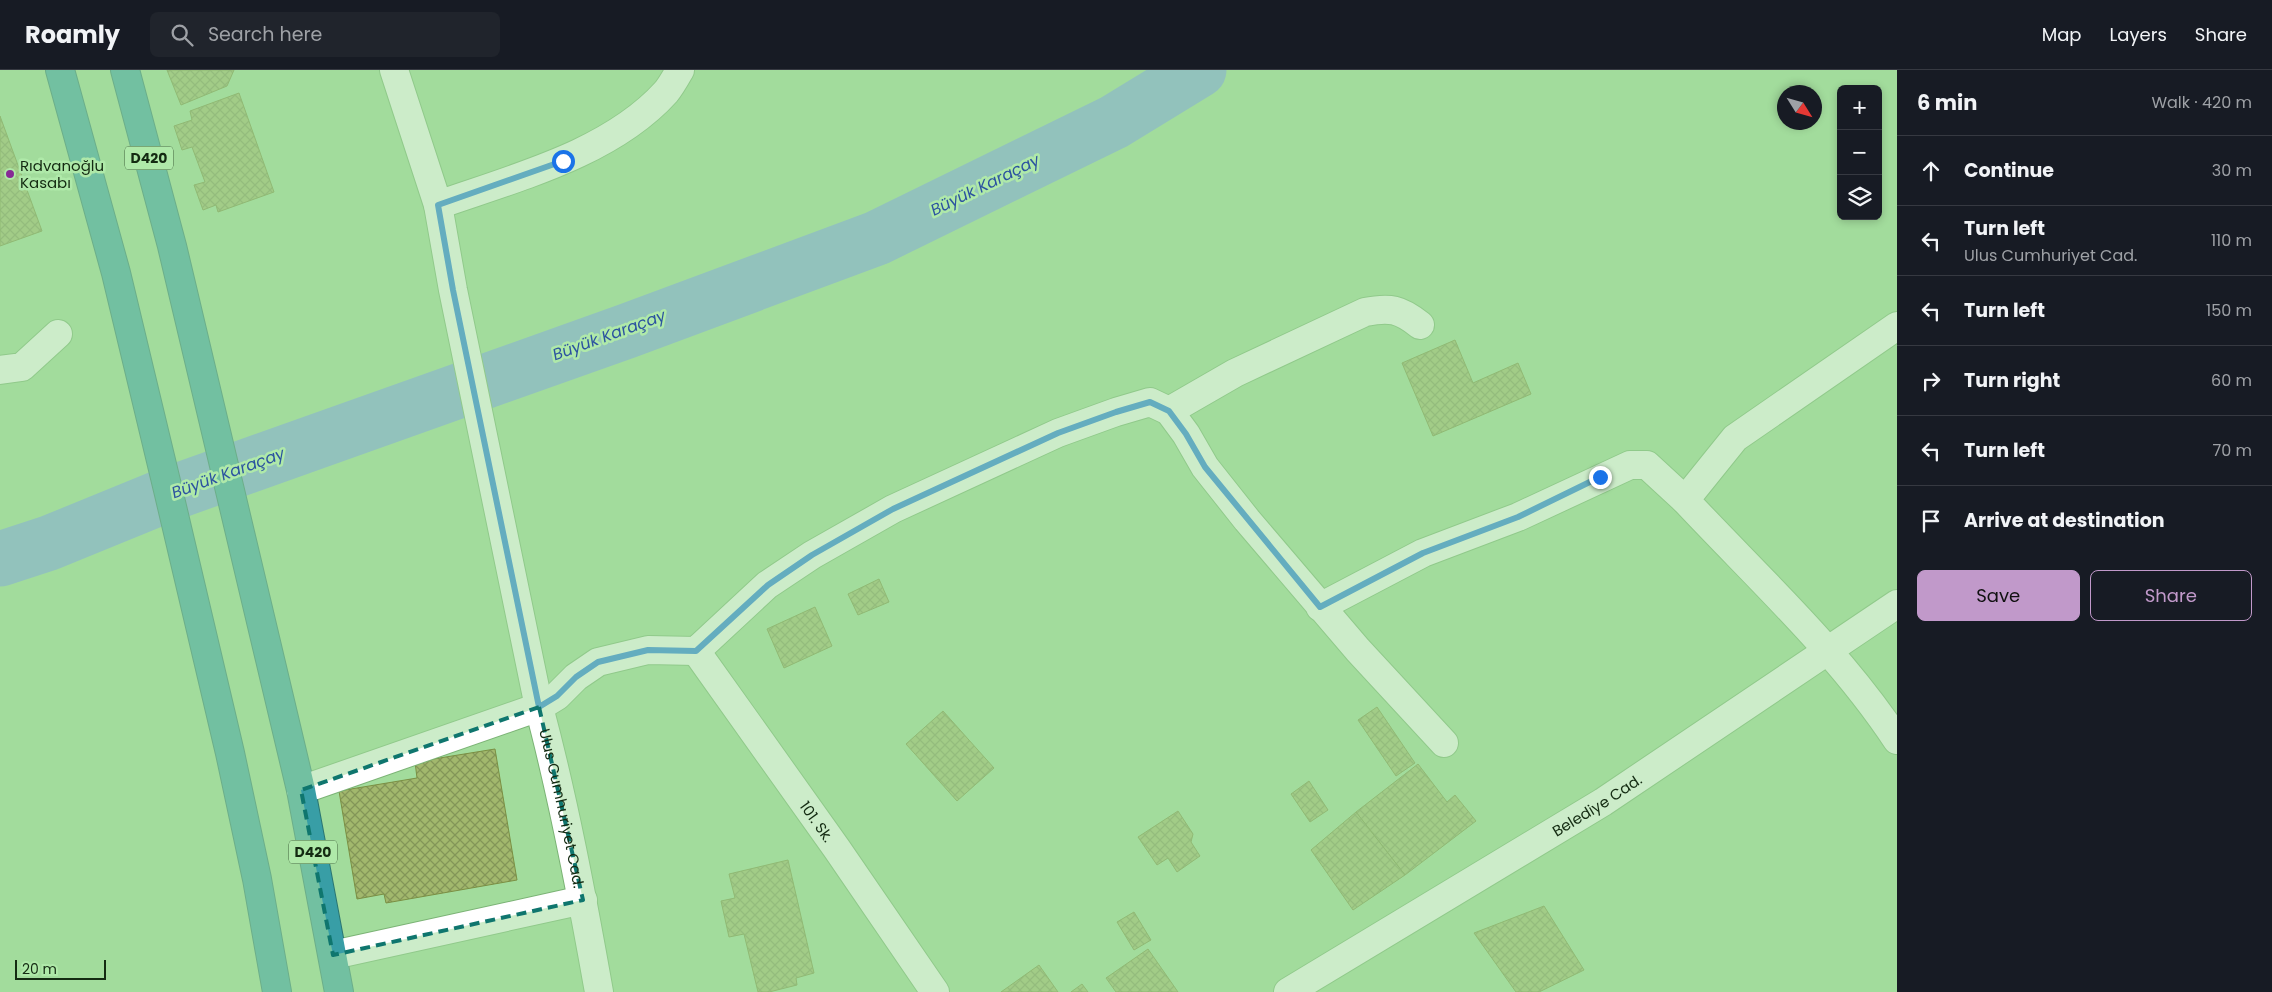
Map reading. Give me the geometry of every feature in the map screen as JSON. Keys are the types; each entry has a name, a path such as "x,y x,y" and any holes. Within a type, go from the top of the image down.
{"highway":[{"path":"60,70 116,273 230,753 257,879 277,992"},
{"name":"D420","path":"125,70 172,246 301,790 340,992"}],"street":[{"name":"Ulus Cumhuriyet Cad.","path":"394,70 438,205 453,290 539,707 556,772 583,900 599,992"},
{"path":"438,205 563,161 626,127 666,92 680,70"},
{"path":"1169,411 1235,373 1365,312 1386,308 1405,314 1420,325"},
{"path":"1685,500 1735,438 1897,326"},
{"path":"0,370 22,367 58,334"},
{"path":"301,790 539,707 557,696 576,677 598,662 648,650 696,651 768,585 812,555 893,509 1058,433 1150,402 1169,411 1186,434 1205,467 1320,607 1444,743"},
{"path":"1320,607 1423,553 1518,517 1630,465 1647,465 1685,500 1827,651 1872,702 1897,740"},
{"name":"Belediye Cad.","path":"1288,992 1603,802 1897,604"},
{"name":"101. Sk.","path":"696,651 837,849 935,992"},
{"path":"333,955 583,900"}],"highlighted area":[{"path":"539,707 583,900 333,955 301,790"}],"building":[{"path":"167,70 234,70 227,86 181,105"},
{"path":"239,93 274,192 218,212 216,205 203,210 194,185 205,182 192,147 182,150 174,126 192,120 190,111"},
{"name":"Rıdvanoğlu Kasabı","path":"0,116 42,231 0,246"},
{"path":"1455,340 1473,383 1518,363 1531,394 1433,436 1402,363"},
{"path":"879,579 889,602 858,615 848,594"},
{"path":"815,607 832,646 784,668 767,629"},
{"path":"1377,707 1415,763 1396,776 1358,720"},
{"path":"943,711 994,768 957,801 906,744"},
{"path":"495,749 517,880 386,903 384,894 357,899 339,791 417,778 415,762"},
{"path":"1418,764 1447,802 1455,795 1476,821 1405,875 1356,812"},
{"path":"1309,781 1328,810 1310,822 1291,794"},
{"path":"1178,811 1193,834 1191,842 1200,856 1177,872 1168,858 1157,865 1138,837"},
{"path":"1356,812 1405,875 1353,910 1311,850"},
{"path":"788,860 814,973 796,978 797,985 769,992 758,992 744,934 729,937 721,901 735,898 729,874"},
{"path":"1544,906 1584,970 1539,992 1516,992 1474,933"},
{"path":"1134,912 1151,940 1134,950 1117,922"},
{"path":"1148,949 1178,992 1116,992 1106,978"},
{"path":"1039,965 1058,992 1001,992"},
{"path":"1082,984 1088,992 1071,992"}],"waterway":[{"name":"Büyük Karaçay","path":"0,559 49,543 169,494 627,331 877,238 1114,122 1199,70"}],"place":[{"name":"Rıdvanoğlu Kasabı","path":"10,174"}],"route":[{"path":"563,161 438,205 453,290 539,707 557,696 576,677 598,662 648,650 696,651 768,585 812,555 893,509 1058,433 1150,402 1169,411 1186,434 1205,467 1320,607 1423,553 1518,517 1600,477"}]}
